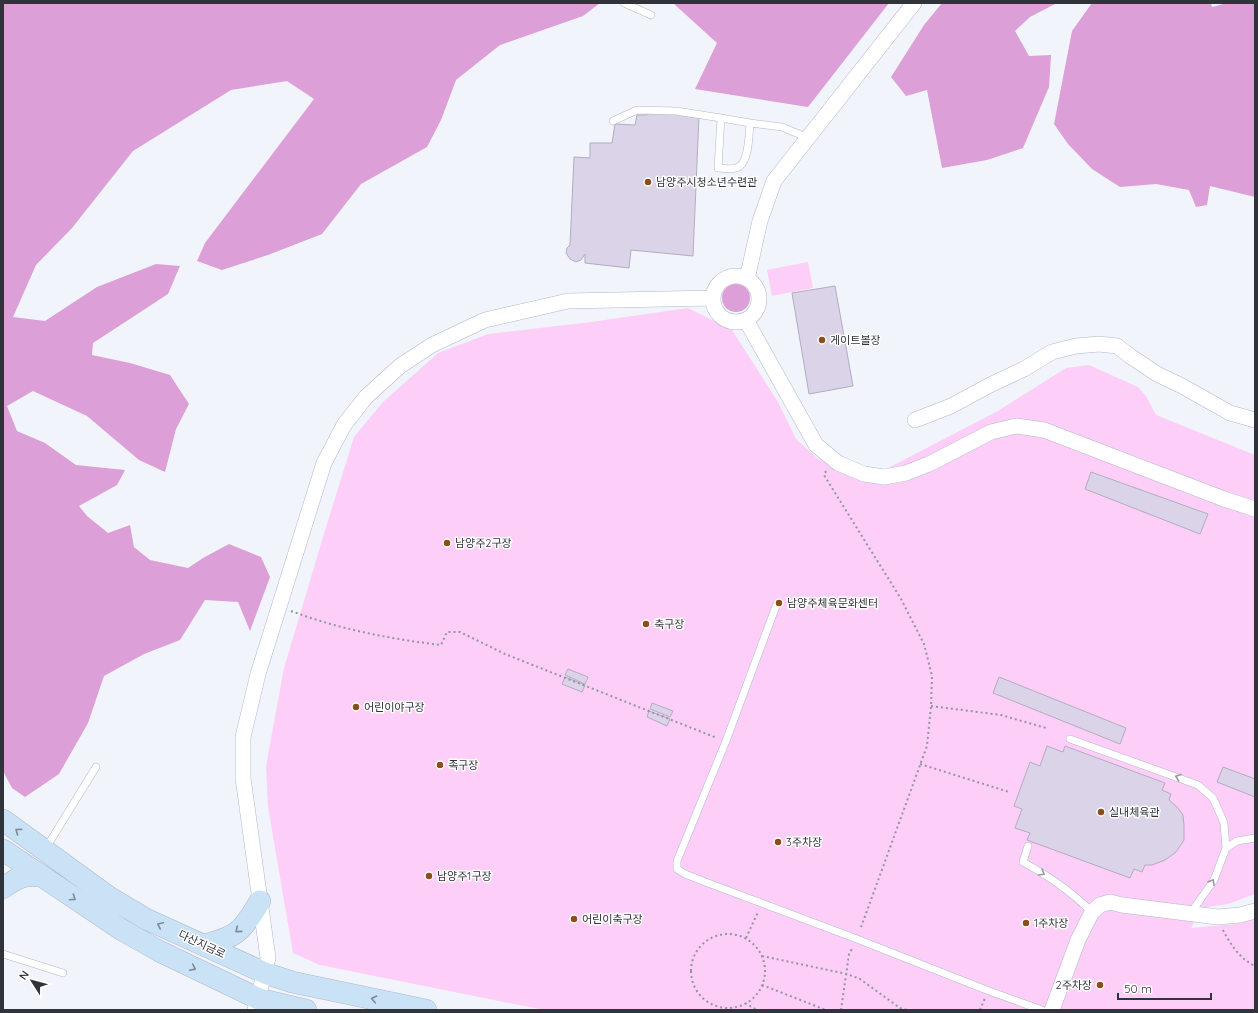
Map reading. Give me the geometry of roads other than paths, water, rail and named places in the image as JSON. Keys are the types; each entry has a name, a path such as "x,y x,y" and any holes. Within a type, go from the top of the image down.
{"street":[{"path":"747,279 760,221 774,181 914,3"},
{"path":"741,276 747,279 754,284 758,291 758,306 755,312 746,320 736,322 728,321 722,318 714,305 713,298 715,289 726,278 741,276"},
{"path":"257,1005 268,958 244,778 243,737 258,674 324,463 344,425 366,398 400,366 432,345 486,320 568,301 713,298"},
{"path":"746,320 816,445 838,463 864,474 884,476 906,473 929,464 991,432 1016,426 1044,430 1224,499 1255,509"},
{"path":"915,420 951,406 1024,369 1052,352 1076,346 1099,344 1117,346 1157,374 1230,413 1255,420"},
{"name":"다산지금로","path":"3,820 109,897 146,919 265,974 292,982 426,1010"},
{"path":"3,850 122,930 159,952 257,1005 306,1010"},
{"path":"3,888 13,880 26,875 41,876"},
{"path":"204,945 223,939 237,932 246,923 260,901"},
{"path":"1052,1010 1078,940 1092,912 1100,905 1110,902 1122,905 1218,917 1255,912"}],"lane":[{"path":"624,3 651,15"},
{"path":"613,121 637,110 676,111 782,127 808,138"},
{"path":"721,118 718,168 733,169 740,166 747,151 750,123"},
{"path":"776,606 726,741 676,861 677,869 685,874 1042,1010"},
{"path":"1070,739 1198,785 1213,798 1224,823 1226,848 1214,880 1190,914"},
{"path":"44,850 96,767"},
{"path":"1226,848 1236,841 1255,838"},
{"path":"1028,846 1023,862 1049,877 1072,893 1092,912"},
{"path":"3,954 63,973"}],"place":[{"name":"남양주시청소년수련관","path":"648,182"},
{"name":"게이트볼장","path":"822,340"},
{"name":"남양주2구장","path":"447,543"},
{"name":"남양주체육문화센터","path":"779,603"},
{"name":"축구장","path":"646,624"},
{"name":"어린이야구장","path":"356,707"},
{"name":"족구장","path":"440,765"},
{"name":"실내체육관","path":"1101,812"},
{"name":"3주차장","path":"778,842"},
{"name":"남양주1구장","path":"429,876"},
{"name":"어린이축구장","path":"574,919"},
{"name":"1주차장","path":"1026,923"},
{"name":"2주차장","path":"1100,985"}]}
